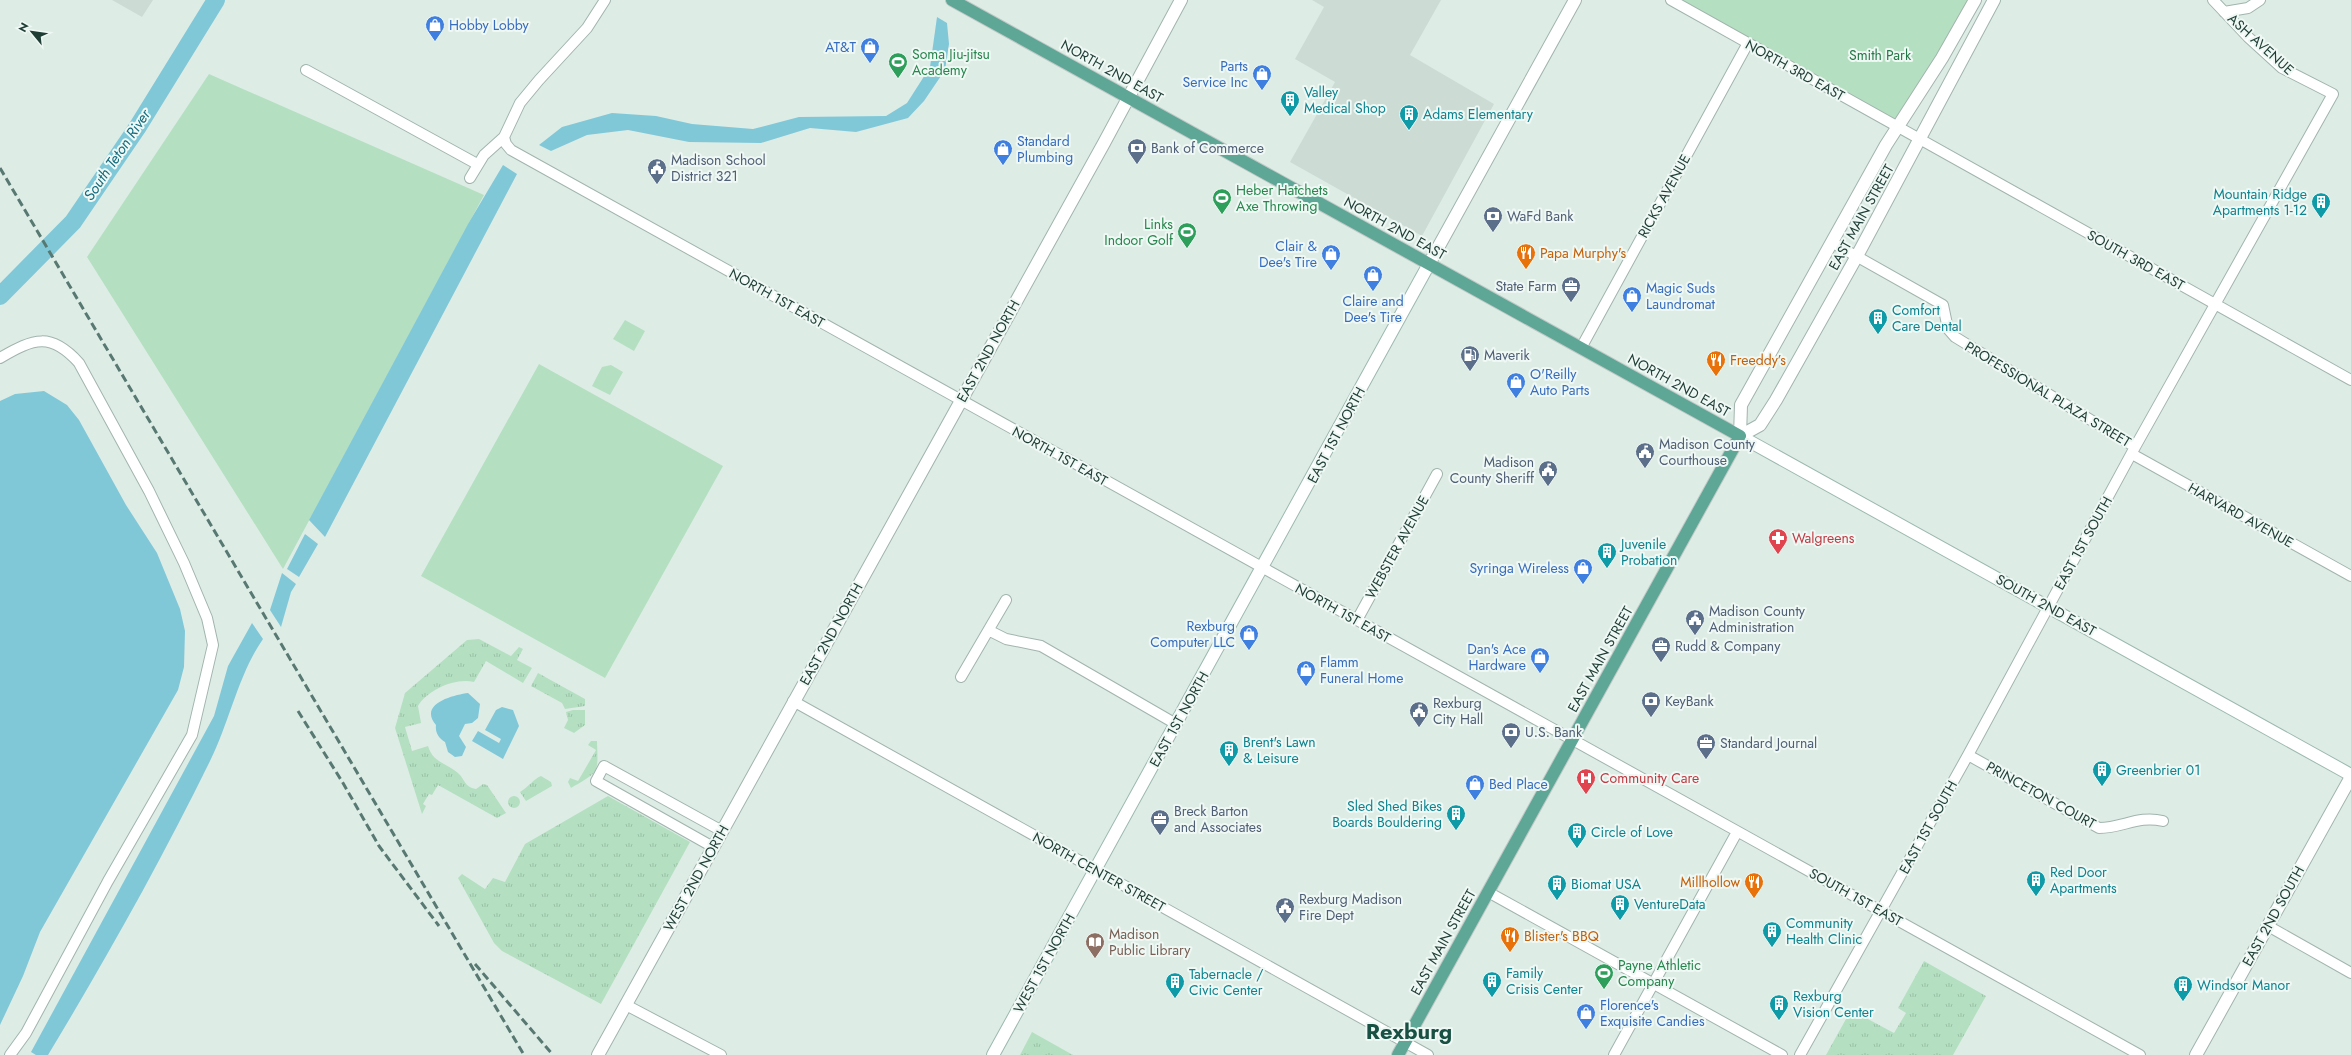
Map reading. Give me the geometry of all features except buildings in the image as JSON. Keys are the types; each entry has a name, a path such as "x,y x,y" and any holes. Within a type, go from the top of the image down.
{"main road":[{"name":"NORTH 2ND EAST","path":"952,0 1740,436"},
{"name":"EAST MAIN STREET","path":"1398,1055 1740,436"}],"street":[{"path":"470,178 477,164 504,137 520,103 587,28 605,0"},
{"name":"EAST 2ND NORTH","path":"793,701 1181,0"},
{"name":"EAST 1ST NORTH","path":"1096,871 1429,264 1576,0"},
{"name":"NORTH 3RD EAST","path":"1671,0 1920,140"},
{"name":"EAST MAIN STREET","path":"1740,436 1741,405 1833,243 1886,145 1899,128 1975,0"},
{"name":"EAST MAIN STREET","path":"1740,436 1760,425 1776,400 1857,256 1994,0"},
{"name":"ASH AVENUE","path":"2213,0 2282,68 2333,94"},
{"path":"2224,12 2248,8 2260,0"},
{"name":"RICKS AVENUE","path":"1581,348 1748,43"},
{"path":"306,70 477,164"},
{"name":"EAST 1ST SOUTH","path":"1800,1055 1968,755 2133,451 2333,94"},
{"name":"NORTH 1ST EAST","path":"504,137 506,144 511,150 960,401 1573,739"},
{"name":"SOUTH 3RD EAST","path":"1920,140 2351,380"},
{"name":"PROFESSIONAL PLAZA STREET","path":"1833,243 1943,305 1948,329 1955,337 2133,451"},
{"path":"0,358 28,344 50,341 66,348 79,363 149,491 184,563 207,618 213,645 192,735 108,881 26,1033 10,1055"},
{"name":"SOUTH 2ND EAST","path":"1740,436 2048,606 2351,776"},
{"name":"HARVARD AVENUE","path":"2133,451 2351,576"},
{"name":"WEBSTER AVENUE","path":"1356,620 1437,474"},
{"path":"961,677 990,631 1006,600"},
{"path":"990,631 1006,639 1041,646 1176,724"},
{"name":"WEST 2ND NORTH","path":"598,1055 793,701"},
{"name":"NORTH CENTER STREET","path":"793,701 1096,871 1302,983 1428,1055"},
{"name":"SOUTH 1ST EAST","path":"1573,739 1737,832 1882,910 2140,1055"},
{"name":"PRINCETON COURT","path":"1968,755 2099,828 2114,827 2149,818 2163,821"},
{"path":"713,847 596,781 604,766 722,831"},
{"name":"EAST 2ND SOUTH","path":"2196,1055 2351,776"},
{"path":"1614,1055 1737,832"},
{"name":"WEST 1ST NORTH","path":"993,1055 1096,871"},
{"path":"1488,892 1782,1055"},
{"path":"2268,926 2351,973"},
{"path":"626,1005 721,1055"}],"shaded area":[{"path":"112,0 153,0 142,17"},
{"path":"1312,0 1441,0 1410,55 1494,104 1422,236 1290,162 1335,82 1295,59 1324,7"}],"green space":[{"name":"Smith Park","path":"1670,0 1975,0 1899,128"},
{"path":"209,74 484,195 283,569 87,257"},
{"path":"625,320 645,331 634,351 613,339"},
{"path":"539,364 723,466 605,678 421,576"},
{"path":"611,365 623,372 610,395 592,386 602,367"},
{"path":"479,639 511,656 519,647 523,649 517,660 532,668 523,683 486,661 474,682 459,681 451,683 428,695 418,706 421,723 405,727 412,751 428,746 433,756 458,773 467,785 476,789 483,784 487,785 506,813 497,818 438,785 432,795 429,794 423,804 426,806 422,814 395,728 405,693 467,640"},
{"path":"538,673 585,699 585,706 565,709 562,703 531,686"},
{"path":"573,710 585,710 585,725 574,733 564,728 568,720 566,712"},
{"path":"591,741 597,741 597,766 592,774 571,788 568,782 570,778 578,781 596,750 588,745"},
{"path":"541,776 551,782 552,786 526,801 520,792"},
{"path":"514,796 518,798 520,802 518,806 514,808 510,806 508,802 510,798"},
{"path":"608,796 690,842 601,1004 502,951 494,943 458,878 462,874 485,889 493,878 505,882 525,844"},
{"path":"1924,961 1986,996 1953,1055 1826,1055 1851,1010 1894,1033 1906,1013 1898,1008"},
{"path":"1032,1032 1073,1055 1020,1055"}],"water":[{"path":"937,17 947,23 949,44 945,70 924,101 908,118 856,132 810,128 761,143 689,142 628,130 587,135 551,151 539,145 562,127 612,113 656,116 692,124 753,129 799,117 886,116 907,103 930,67"},
{"path":"503,165 517,174 325,537 309,520 468,224"},
{"path":"44,391 67,405 79,420 126,505 157,553 180,609 185,631 184,667 178,690 40,932 23,976 0,1025 0,401 15,394"},
{"path":"305,534 318,544 299,577 287,569"},
{"path":"282,573 296,584 291,592 281,627 270,610"},
{"path":"252,623 263,639 247,668 210,761 172,836 91,983 48,1055 36,1055 31,1052 214,716 228,666"},
{"path":"468,693 480,704 478,718 472,723 465,724 459,736 466,747 462,756 455,757 448,752 445,742 438,735 431,711 434,706 447,698"},
{"path":"502,707 513,710 519,726 503,759 472,741 478,731 499,743 501,739 485,730 496,710"}],"waterway":[{"name":"South Teton River","path":"0,296 73,222 137,128 216,0"}],"railway":[{"path":"0,168 524,1055"},
{"path":"298,711 343,783 379,846 439,926"},
{"path":"475,964 553,1055"}],"place":[{"name":"Hobby Lobby","path":"435,42"},
{"name":"AT&T","path":"870,64"},
{"name":"Soma Jiu-jitsu Academy","path":"898,79"},
{"name":"Parts Service Inc","path":"1262,91"},
{"name":"Valley Medical Shop","path":"1290,117"},
{"name":"Adams Elementary","path":"1409,131"},
{"name":"Bank of Commerce","path":"1137,165"},
{"name":"Standard Plumbing","path":"1003,166"},
{"name":"Madison School District 321","path":"657,185"},
{"name":"Heber Hatchets Axe Throwing","path":"1222,215"},
{"name":"Mountain Ridge Apartments 1-12","path":"2321,219"},
{"name":"WaFd Bank","path":"1493,233"},
{"name":"Links Indoor Golf","path":"1187,249"},
{"name":"Papa Murphy's","path":"1526,270"},
{"name":"Clair & Dee's Tire","path":"1331,271"},
{"name":"Claire and Dee's Tire","path":"1373,292"},
{"name":"State Farm","path":"1571,303"},
{"name":"Magic Suds Laundromat","path":"1632,313"},
{"name":"Comfort Care Dental","path":"1878,335"},
{"name":"Maverik","path":"1470,372"},
{"name":"Freeddy’s","path":"1716,377"},
{"name":"O'Reilly Auto Parts","path":"1516,399"},
{"name":"Madison County Courthouse","path":"1645,469"},
{"name":"Madison County Sheriff","path":"1548,487"},
{"name":"Walgreens","path":"1778,555"},
{"name":"Juvenile Probation","path":"1607,569"},
{"name":"Syringa Wireless","path":"1583,585"},
{"name":"Madison County Administration","path":"1695,636"},
{"name":"Rexburg Computer LLC","path":"1249,651"},
{"name":"Rudd & Company","path":"1661,663"},
{"name":"Dan's Ace Hardware","path":"1540,674"},
{"name":"Flamm Funeral Home","path":"1306,687"},
{"name":"KeyBank","path":"1651,718"},
{"name":"Rexburg City Hall","path":"1419,728"},
{"name":"U.S. Bank","path":"1511,749"},
{"name":"Standard Journal","path":"1706,760"},
{"name":"Brent's Lawn & Leisure","path":"1229,767"},
{"name":"Greenbrier 01","path":"2102,787"},
{"name":"Community Care","path":"1586,795"},
{"name":"Bed Place","path":"1475,801"},
{"name":"Sled Shed Bikes Boards Bouldering","path":"1456,831"},
{"name":"Breck Barton and Associates","path":"1160,836"},
{"name":"Circle of Love","path":"1577,849"},
{"name":"Red Door Apartments","path":"2036,897"},
{"name":"Millhollow","path":"1754,899"},
{"name":"Biomat USA","path":"1557,901"},
{"name":"VentureData","path":"1620,921"},
{"name":"Rexburg Madison Fire Dept","path":"1285,924"},
{"name":"Community Health Clinic","path":"1772,948"},
{"name":"Blister's BBQ","path":"1510,953"},
{"name":"Madison Public Library","path":"1095,959"},
{"name":"Payne Athletic Company","path":"1604,990"},
{"name":"Family Crisis Center","path":"1492,998"},
{"name":"Tabernacle / Civic Center","path":"1175,999"},
{"name":"Windsor Manor","path":"2183,1002"},
{"name":"Rexburg Vision Center","path":"1779,1021"},
{"name":"Florence's Exquisite Candies","path":"1586,1030"}],"district":[{"name":"Rexburg","path":"1409,1031"}]}
